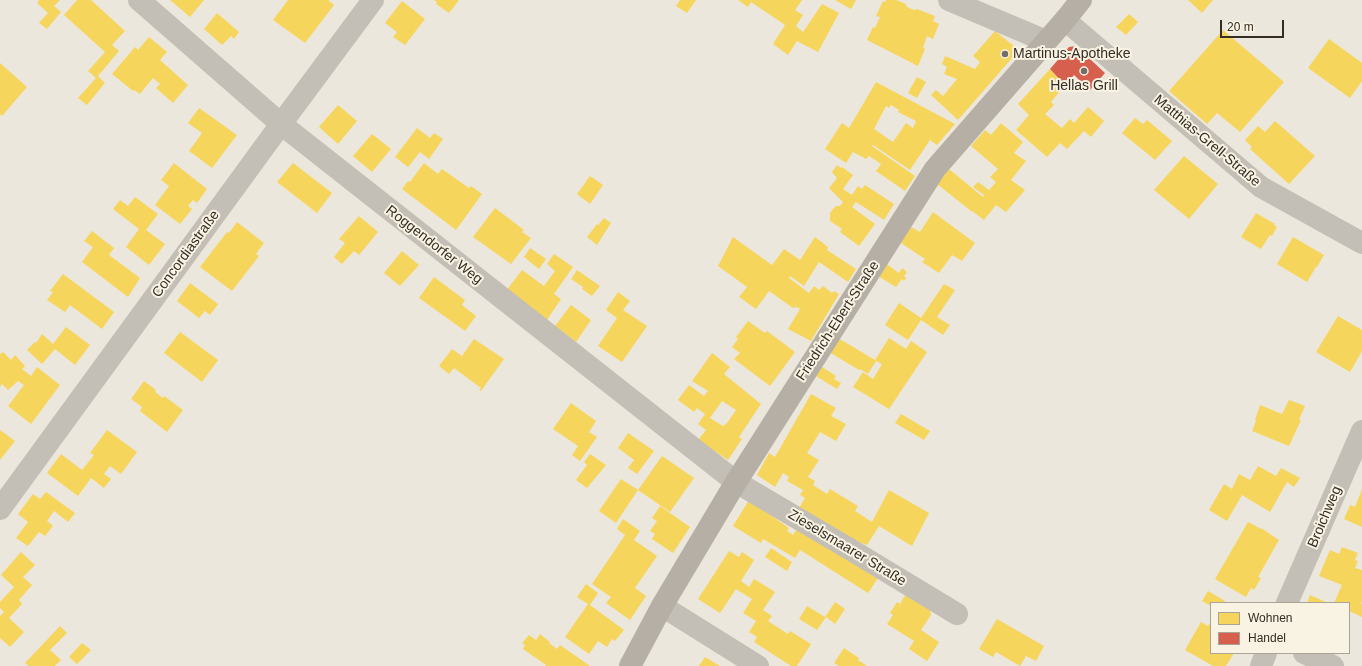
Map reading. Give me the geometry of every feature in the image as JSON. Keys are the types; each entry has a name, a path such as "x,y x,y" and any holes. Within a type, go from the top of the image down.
{"main road":[{"name":"Friedrich-Ebert-Straße","path":"630,666 662,606 736,482 935,169 1081,0"}],"street":[{"name":"Roggendorfer Weg","path":"139,0 280,124 736,482"},
{"name":"Concordiastraße","path":"0,509 280,124 373,0"},
{"path":"949,0 1046,41"},
{"name":"Matthias-Grell-Straße","path":"1065,20 1261,187 1362,243"},
{"name":"Broichweg","path":"1288,602 1362,431"},
{"name":"Zieselsmaarer Straße","path":"736,482 957,614"},
{"path":"662,606 758,666"},
{"path":"1261,666 1266,654"},
{"path":"1306,654 1333,666"}],"building: Wohnen":[{"path":"38,0 60,0 54,6 61,12 47,29 39,23 48,13 37,3 39,1"},
{"path":"77,0 91,0 125,31 112,45 119,51 98,76 105,83 87,105 78,98 96,78 88,71 105,52 64,15"},
{"path":"170,0 204,0 190,17"},
{"path":"288,0 328,0 334,5 305,43 273,20"},
{"path":"434,0 459,0 449,13 436,4 437,2"},
{"path":"680,0 696,0 687,13 676,6"},
{"path":"738,0 802,0 795,10 803,15 796,26 803,32 822,4 839,13 818,52 797,41 788,55 773,44 785,25 751,2 748,7"},
{"path":"835,0 856,0 851,9"},
{"path":"886,0 896,0 906,4 907,7 914,10 917,9 935,16 933,21 939,24 933,39 927,36 923,48 925,49 918,66 867,40 880,17 876,16 883,1 885,2"},
{"path":"1188,0 1213,0 1202,13"},
{"path":"402,1 425,19 405,45 393,37 397,32 385,23"},
{"path":"217,13 239,32 234,39 231,36 222,45 204,29"},
{"path":"1129,14 1138,22 1126,35 1116,27"},
{"path":"1223,30 1284,82 1240,132 1217,113 1207,124 1169,91"},
{"path":"995,31 1019,50 958,120 931,95 936,90 943,96 957,79 944,74 947,67 942,64 945,56 975,69 980,62 973,56"},
{"path":"149,37 167,52 160,60 188,85 173,103 156,88 160,84 153,78 140,94 134,90 133,91 112,74 135,47 138,50"},
{"path":"1329,39 1362,63 1362,81 1350,98 1308,68"},
{"path":"0,63 27,87 2,116 0,114"},
{"path":"1050,69 1065,85 1051,102 1054,105 1045,114 1062,128 1070,119 1074,123 1088,107 1104,121 1091,137 1084,131 1067,149 1060,143 1047,157 1016,130 1029,115 1018,104"},
{"path":"917,77 926,82 917,98 908,93"},
{"path":"876,82 955,124 937,145 930,140 910,170 873,145 872,146 915,176 905,191 876,171 881,164 869,156 866,159 853,152 846,163 825,149 842,123 849,128","holes":["891,105 899,110 898,112 916,121 913,128 906,123 893,142 874,129 886,106 889,108"]},
{"path":"338,105 357,121 338,144 319,127"},
{"path":"199,108 237,135 212,168 189,151 202,133 188,123"},
{"path":"1135,118 1143,124 1147,120 1172,141 1155,160 1122,133"},
{"path":"1275,121 1315,156 1289,184 1250,149 1252,147 1245,140 1258,126 1265,132"},
{"path":"1001,123 1023,142 1014,153 1026,161 1011,180 1025,190 1006,212 996,205 984,220 937,184 949,169 983,197 984,195 973,187 978,182 989,190 996,182 990,177 998,169 971,146 985,130 991,135"},
{"path":"417,128 430,138 434,133 443,139 429,159 420,152 408,167 395,157"},
{"path":"372,134 391,149 372,172 353,156"},
{"path":"1184,156 1218,184 1189,219 1154,190"},
{"path":"174,163 207,189 197,203 193,200 188,206 192,209 180,224 155,205 169,186 161,180"},
{"path":"293,163 332,193 317,213 277,182"},
{"path":"424,163 438,174 442,169 469,188 471,186 482,194 456,230 402,189 408,181 410,182"},
{"path":"837,165 853,175 843,189 852,195 858,186 862,189 865,185 894,204 884,220 856,202 852,207 875,224 859,246 840,232 842,229 830,221 830,213 836,206 840,206 843,202 829,188 837,178 832,172"},
{"path":"590,176 603,185 590,204 577,194"},
{"path":"135,197 158,214 146,230 165,244 149,265 126,247 139,229 113,209 120,200 128,206"},
{"path":"495,208 524,230 522,232 531,238 511,264 473,237"},
{"path":"933,212 975,243 962,261 952,255 939,273 922,262 925,259 898,241 909,226 920,232"},
{"path":"1256,213 1275,224 1274,225 1277,227 1272,236 1270,235 1261,249 1241,237"},
{"path":"359,216 378,232 359,255 354,251 342,264 334,257 345,243 339,239"},
{"path":"604,218 611,223 597,245 587,237 597,224 598,225"},
{"path":"237,222 264,243 256,254 259,256 232,291 200,267 227,232 229,233"},
{"path":"92,231 114,248 109,255 140,278 128,297 82,262 93,247 84,241"},
{"path":"733,237 772,265 784,249 800,260 815,237 828,247 827,250 856,269 848,282 819,262 804,286 790,276 789,278 809,293 814,286 819,290 823,286 832,293 834,291 839,294 811,341 788,329 800,309 797,307 793,308 769,291 756,309 739,297 747,287 718,266"},
{"path":"1293,237 1324,255 1307,282 1277,264"},
{"path":"530,248 546,259 539,269 524,257"},
{"path":"402,251 419,265 400,286 384,273"},
{"path":"554,254 573,267 554,294 561,299 547,320 506,291 522,270 544,286 555,271 547,264"},
{"path":"884,262 899,273 902,268 907,272 904,276 906,278 904,281 902,279 896,287 876,275"},
{"path":"577,270 600,286 592,296 582,289 583,287 571,279"},
{"path":"63,274 114,312 102,329 70,305 65,312 47,300 53,292 50,291"},
{"path":"434,277 465,300 462,305 476,316 465,331 419,298"},
{"path":"190,283 218,304 210,315 205,311 199,318 177,301"},
{"path":"944,284 955,290 937,317 950,325 943,335 921,320 908,340 885,325 899,303 921,318"},
{"path":"618,292 630,301 623,310 647,326 622,362 598,346 617,318 606,310"},
{"path":"571,305 591,320 576,342 555,326"},
{"path":"1338,316 1362,330 1362,351 1350,372 1316,352"},
{"path":"748,321 765,333 767,331 795,352 770,386 734,359 740,353 732,347 738,339 736,337"},
{"path":"66,327 90,345 75,365 55,349 42,364 27,350 35,342 36,343 42,334 53,344"},
{"path":"180,332 218,360 202,382 164,353"},
{"path":"838,338 875,360 889,338 906,349 911,341 927,352 889,409 853,387 863,372 873,379 882,364 876,361 868,374 860,369 859,370 829,352"},
{"path":"474,339 504,359 481,391 479,390 481,388 454,368 449,374 439,366 452,349 462,356"},
{"path":"3,352 11,360 15,355 25,366 22,369 31,376 37,367 60,385 31,424 8,406 24,385 18,381 8,390 2,384 0,387 0,354"},
{"path":"712,353 730,367 724,374 761,404 739,437 742,439 728,460 698,440 706,430 698,424 705,414 697,408 694,412 678,400 689,385 704,396 708,391 692,381","holes":["722,401 736,410 727,423 723,426 710,418"]},
{"path":"822,367 836,376 834,379 841,383 837,389 816,376"},
{"path":"144,381 156,390 155,392 163,398 164,396 183,410 167,432 140,411 142,407 131,399"},
{"path":"811,394 836,408 831,416 846,424 836,441 820,432 807,453 819,460 808,477 815,481 813,485 827,494 830,489 858,506 855,511 872,522 889,490 929,513 912,546 879,526 867,545 859,542 797,511 805,498 800,495 803,490 787,481 789,477 783,473 775,487 757,475 769,453 775,457"},
{"path":"1289,400 1305,406 1299,420 1301,420 1289,446 1252,431 1260,405 1282,414"},
{"path":"571,403 596,421 589,432 597,437 580,461 572,455 578,446 553,429"},
{"path":"901,414 930,431 924,440 895,423"},
{"path":"0,430 15,441 0,460"},
{"path":"107,430 137,452 121,474 110,466 104,474 111,479 104,488 91,478 78,496 47,473 61,454 82,470 94,455 90,453"},
{"path":"628,433 654,451 637,474 628,468 634,460 618,448"},
{"path":"590,454 606,465 587,488 576,480 587,465 584,462"},
{"path":"662,456 694,478 670,512 638,490"},
{"path":"1258,466 1276,476 1281,468 1300,478 1294,487 1287,482 1270,512 1242,495 1227,521 1209,510 1224,484 1232,489 1239,474 1250,480"},
{"path":"621,479 638,490 616,523 599,511"},
{"path":"1362,489 1362,527 1344,519 1350,505 1355,507"},
{"path":"46,492 75,513 68,522 54,511 47,521 53,526 45,536 39,532 28,546 16,538 28,522 18,514 33,494 40,499"},
{"path":"749,500 789,528 787,531 793,535 798,527 878,578 868,593 800,550 795,558 763,539 761,543 733,526"},
{"path":"660,506 690,527 673,553 652,539 655,534 650,531 657,521 652,518"},
{"path":"623,519 640,531 634,540 657,556 635,588 646,596 630,620 606,603 611,597 592,584 625,535 617,529"},
{"path":"1248,522 1261,528 1279,540 1258,577 1261,578 1254,590 1251,588 1246,597 1215,579"},
{"path":"1342,547 1358,553 1355,560 1358,561 1355,568 1362,570 1362,617 1350,611 1350,602 1334,602 1342,585 1319,576 1330,550 1339,554"},
{"path":"771,548 792,562 787,571 765,557"},
{"path":"729,551 739,557 742,552 754,560 741,581 749,587 754,579 775,592 763,610 772,616 768,621 788,634 790,631 811,644 797,666 791,666 754,642 757,637 749,632 756,621 743,613 752,599 736,589 720,613 698,599"},
{"path":"21,552 35,565 23,577 32,585 19,600 22,604 9,618 24,632 10,647 0,638 0,616 4,612 0,608 0,602 14,587 1,575"},
{"path":"586,584 598,593 590,605 624,630 615,641 612,639 607,647 598,641 589,654 565,637 588,604 577,597"},
{"path":"1208,591 1225,601 1210,602 1210,605 1202,601"},
{"path":"905,595 930,610 931,615 921,630 939,642 927,661 909,649 914,641 887,624 893,615 890,613 897,602 900,604"},
{"path":"1310,595 1326,602 1307,602"},
{"path":"835,602 845,609 835,624 826,617 817,630 799,619 807,606 825,617"},
{"path":"997,619 1044,646 1036,661 1026,656 1020,666 996,652 993,657 979,649"},
{"path":"1201,622 1208,626 1210,623 1210,654 1233,654 1226,666 1213,666 1185,650"},
{"path":"60,626 67,633 50,650 61,660 55,666 29,666 25,663"},
{"path":"540,634 557,649 560,645 590,666 545,666 546,665 523,649 525,645 522,643 529,635 536,640"},
{"path":"82,643 91,650 77,664 69,657"},
{"path":"844,648 859,658 858,660 867,666 839,666 834,663"},
{"path":"705,657 720,666 699,666"}],"building: Handel":[{"path":"1076,46 1105,73 1090,90 1074,75 1065,85 1050,69 1069,47"}],"place":[{"name":"Martinus-Apotheke","path":"1005,54"},
{"name":"Hellas Grill","path":"1084,71"}]}
